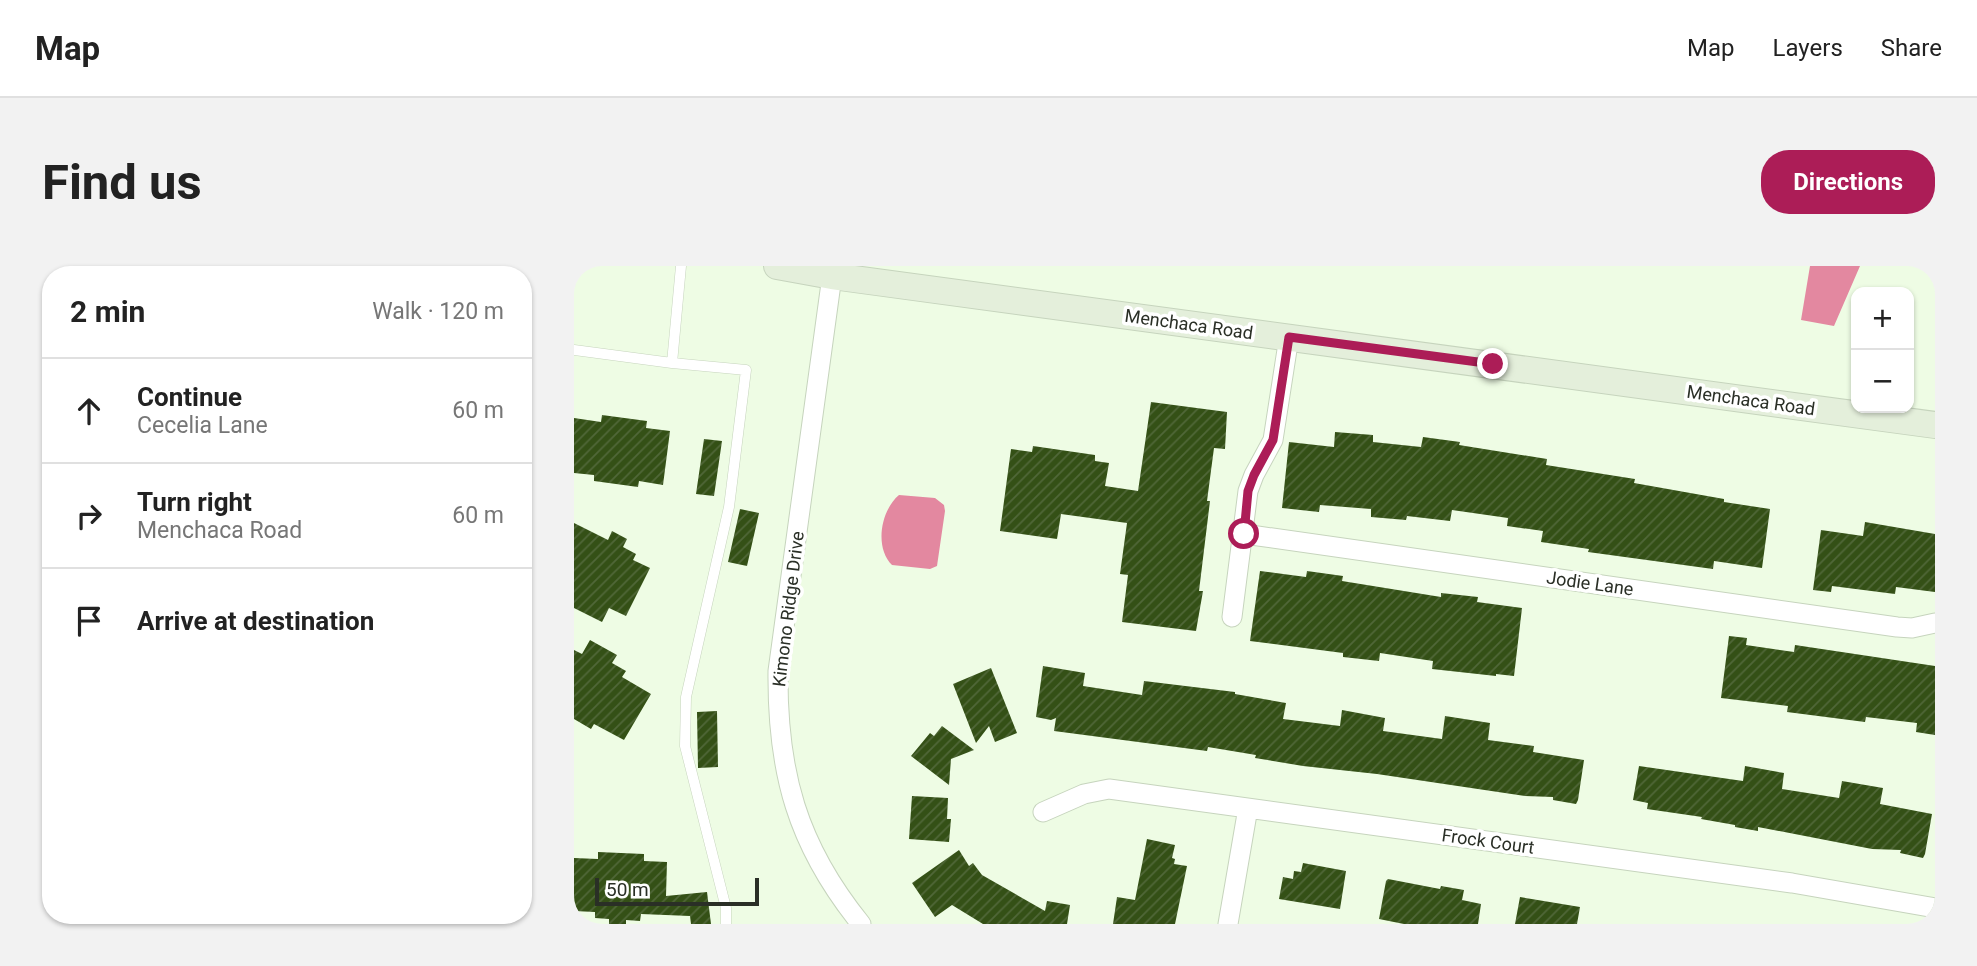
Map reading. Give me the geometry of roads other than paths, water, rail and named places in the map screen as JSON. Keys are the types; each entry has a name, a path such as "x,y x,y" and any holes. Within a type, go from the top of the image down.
{"main road":[{"name":"Menchaca Road","path":"777,266 831,276 1935,425"}],"street":[{"name":"Kimono Ridge Drive","path":"831,276 778,671 777,715 790,793 803,829 821,867 861,924"},
{"path":"1232,617 1248,491 1273,440 1289,337"},
{"name":"Jodie Lane","path":"1244,534 1897,627 1912,628 1935,623"},
{"name":"Frock Court","path":"1043,812 1084,794 1109,789 1792,883 1935,908"},
{"path":"1228,924 1248,808"}],"lane":[{"path":"672,363 681,266"},
{"path":"574,350 746,370 729,507 686,697 685,746 726,908 726,924"}]}
